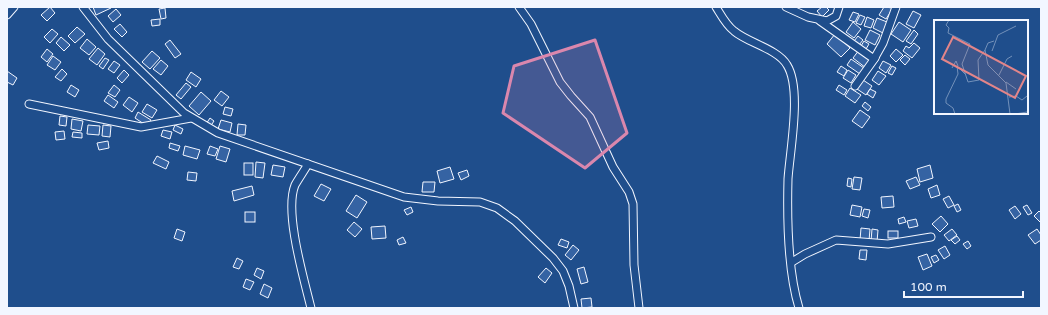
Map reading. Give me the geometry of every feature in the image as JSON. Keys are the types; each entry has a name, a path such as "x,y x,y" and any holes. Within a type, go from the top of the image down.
{"street":[{"path":"7,15 14,7"},
{"path":"83,7 108,39 191,118 218,133 404,197 438,201 480,202 497,208 515,221 553,258 563,271 569,286 574,308"},
{"path":"519,7 531,24 560,82 590,117 613,167 629,192 633,204 634,265 639,308"},
{"path":"716,7 733,31 781,58 787,65 790,74 794,94 788,178 792,262 795,292 799,308"},
{"path":"786,7 820,21 875,58"},
{"path":"820,21 827,21 836,16 839,7"},
{"path":"855,86 875,58 883,43 896,7"},
{"path":"29,104 141,127 191,118"},
{"path":"308,164 295,186 292,201 296,246 311,308"},
{"path":"792,262 805,254 836,240 888,244 931,238"}],"highlighted area":[{"path":"595,40 627,133 585,168 503,113 514,66"}],"building":[{"path":"50,7 55,13 47,21 41,15"},
{"path":"93,7 110,7 111,8 96,15"},
{"path":"822,7 826,7 829,10 822,17 817,11"},
{"path":"884,7 893,8 886,19 879,15"},
{"path":"165,8 166,18 161,19 159,9"},
{"path":"116,9 121,15 113,22 108,16"},
{"path":"913,11 921,15 914,28 906,24"},
{"path":"853,12 859,14 855,22 849,20"},
{"path":"860,15 865,17 861,25 856,23"},
{"path":"867,17 874,20 871,28 864,26"},
{"path":"877,18 887,22 883,33 873,28"},
{"path":"160,19 160,25 152,26 151,20"},
{"path":"853,22 861,29 854,38 846,32"},
{"path":"899,22 911,30 903,42 891,34"},
{"path":"120,24 127,32 122,37 114,29"},
{"path":"77,27 85,34 75,43 68,36"},
{"path":"52,29 58,34 50,43 44,37"},
{"path":"870,30 880,35 875,45 865,40"},
{"path":"914,30 918,34 911,44 906,41"},
{"path":"835,34 850,48 841,57 827,44"},
{"path":"858,36 863,40 859,45 854,41"},
{"path":"61,37 70,45 64,51 56,43"},
{"path":"87,39 96,47 89,55 80,48"},
{"path":"170,40 181,54 175,58 165,44"},
{"path":"864,41 869,44 866,49 861,46"},
{"path":"914,43 920,48 912,58 903,51 906,46 909,48"},
{"path":"98,48 105,54 97,65 89,59"},
{"path":"47,49 53,54 47,62 41,57"},
{"path":"896,49 903,55 896,62 890,56"},
{"path":"859,50 872,60 866,68 853,58"},
{"path":"152,51 160,58 150,69 142,62"},
{"path":"905,55 910,59 905,65 900,60"},
{"path":"53,56 61,62 55,70 47,65"},
{"path":"105,58 109,60 103,69 99,66"},
{"path":"851,59 864,68 860,74 847,65"},
{"path":"161,60 168,66 161,75 153,69"},
{"path":"114,61 120,65 114,73 108,69"},
{"path":"883,61 891,65 886,73 879,68"},
{"path":"841,66 847,70 844,76 837,72"},
{"path":"892,66 896,68 892,75 888,73"},
{"path":"62,69 67,74 61,81 55,77"},
{"path":"124,70 129,75 122,83 117,78"},
{"path":"848,70 856,75 851,83 843,78"},
{"path":"7,71 17,78 13,85 7,82"},
{"path":"878,71 886,76 879,85 872,80"},
{"path":"191,72 201,79 196,87 186,80"},
{"path":"863,80 872,86 866,95 857,89"},
{"path":"186,83 191,87 181,99 176,95"},
{"path":"71,85 79,90 75,97 67,92"},
{"path":"114,85 120,90 115,97 108,93"},
{"path":"839,85 847,90 844,95 836,90"},
{"path":"850,88 861,95 855,103 845,96"},
{"path":"870,89 876,92 873,98 867,94"},
{"path":"221,91 229,97 222,106 214,100"},
{"path":"201,92 211,101 199,115 189,106"},
{"path":"108,95 118,102 114,108 104,101"},
{"path":"129,97 138,103 132,112 123,105"},
{"path":"865,102 871,107 868,111 862,106"},
{"path":"147,104 157,110 152,118 142,112"},
{"path":"225,107 233,109 231,116 223,114"},
{"path":"860,110 870,117 862,128 852,121"},
{"path":"138,112 151,120 147,126 135,118"},
{"path":"60,116 67,117 66,126 59,125"},
{"path":"210,118 214,121 210,127 206,124"},
{"path":"72,119 83,121 81,131 71,129"},
{"path":"221,120 232,123 230,132 218,129"},
{"path":"238,124 246,125 245,135 237,135"},
{"path":"88,125 100,126 99,135 87,134"},
{"path":"103,125 111,126 110,137 102,136"},
{"path":"175,125 183,129 181,134 173,130"},
{"path":"163,130 172,132 170,139 161,136"},
{"path":"64,131 65,139 56,140 55,132"},
{"path":"73,132 82,133 82,138 72,137"},
{"path":"108,141 109,148 99,150 97,143"},
{"path":"170,143 180,146 178,151 169,148"},
{"path":"185,146 200,150 197,159 183,155"},
{"path":"210,146 218,149 215,156 207,154"},
{"path":"220,146 230,149 226,162 216,159"},
{"path":"157,156 169,162 166,169 153,163"},
{"path":"256,162 265,163 263,178 255,177"},
{"path":"244,163 253,163 253,175 244,175"},
{"path":"273,165 285,167 283,177 271,175"},
{"path":"930,165 933,178 920,182 917,169"},
{"path":"450,167 454,179 440,183 437,171"},
{"path":"467,170 469,176 461,180 458,173"},
{"path":"188,172 197,173 196,181 187,180"},
{"path":"854,177 862,178 860,190 852,189"},
{"path":"916,177 920,185 910,189 906,181"},
{"path":"848,178 852,179 851,187 847,186"},
{"path":"423,182 435,182 434,192 422,192"},
{"path":"321,184 331,189 324,201 314,196"},
{"path":"937,185 940,195 931,198 928,189"},
{"path":"252,186 254,195 234,201 232,191"},
{"path":"356,195 367,202 357,218 346,211"},
{"path":"893,196 894,207 882,208 881,197"},
{"path":"949,196 954,205 948,208 943,199"},
{"path":"958,204 961,210 957,212 954,206"},
{"path":"852,205 862,207 860,217 850,215"},
{"path":"1027,205 1032,213 1028,215 1023,207"},
{"path":"1015,206 1021,214 1015,219 1009,210"},
{"path":"411,207 413,212 407,215 404,210"},
{"path":"864,209 870,210 868,218 862,216"},
{"path":"1039,211 1041,213 1041,223 1034,216"},
{"path":"245,212 255,212 255,222 245,222"},
{"path":"941,216 948,224 940,232 932,224"},
{"path":"904,217 906,222 899,224 898,219"},
{"path":"916,219 918,226 909,228 907,221"},
{"path":"354,222 362,229 355,237 347,230"},
{"path":"385,226 386,238 372,239 371,227"},
{"path":"861,228 870,229 869,241 860,240"},
{"path":"177,229 185,232 182,241 174,238"},
{"path":"872,229 878,230 877,242 871,241"},
{"path":"952,229 957,235 949,241 944,235"},
{"path":"1037,229 1041,235 1041,240 1035,244 1028,235"},
{"path":"888,231 898,231 898,238 888,238"},
{"path":"957,236 960,240 955,244 951,240"},
{"path":"403,237 406,243 399,245 397,240"},
{"path":"561,239 569,242 567,248 558,245"},
{"path":"968,241 971,246 967,249 963,244"},
{"path":"573,245 579,250 571,260 565,255"},
{"path":"945,246 950,255 944,259 938,250"},
{"path":"860,250 867,250 866,260 859,259"},
{"path":"927,254 932,266 923,270 918,257"},
{"path":"936,255 939,260 934,263 931,257"},
{"path":"237,258 243,261 239,269 233,267"},
{"path":"584,267 588,282 581,284 577,269"},
{"path":"257,268 264,271 261,279 254,275"},
{"path":"546,268 552,273 545,283 538,277"},
{"path":"246,279 254,282 250,290 243,287"},
{"path":"264,284 272,288 268,298 260,294"},
{"path":"591,298 592,307 582,308 581,299"}]}
